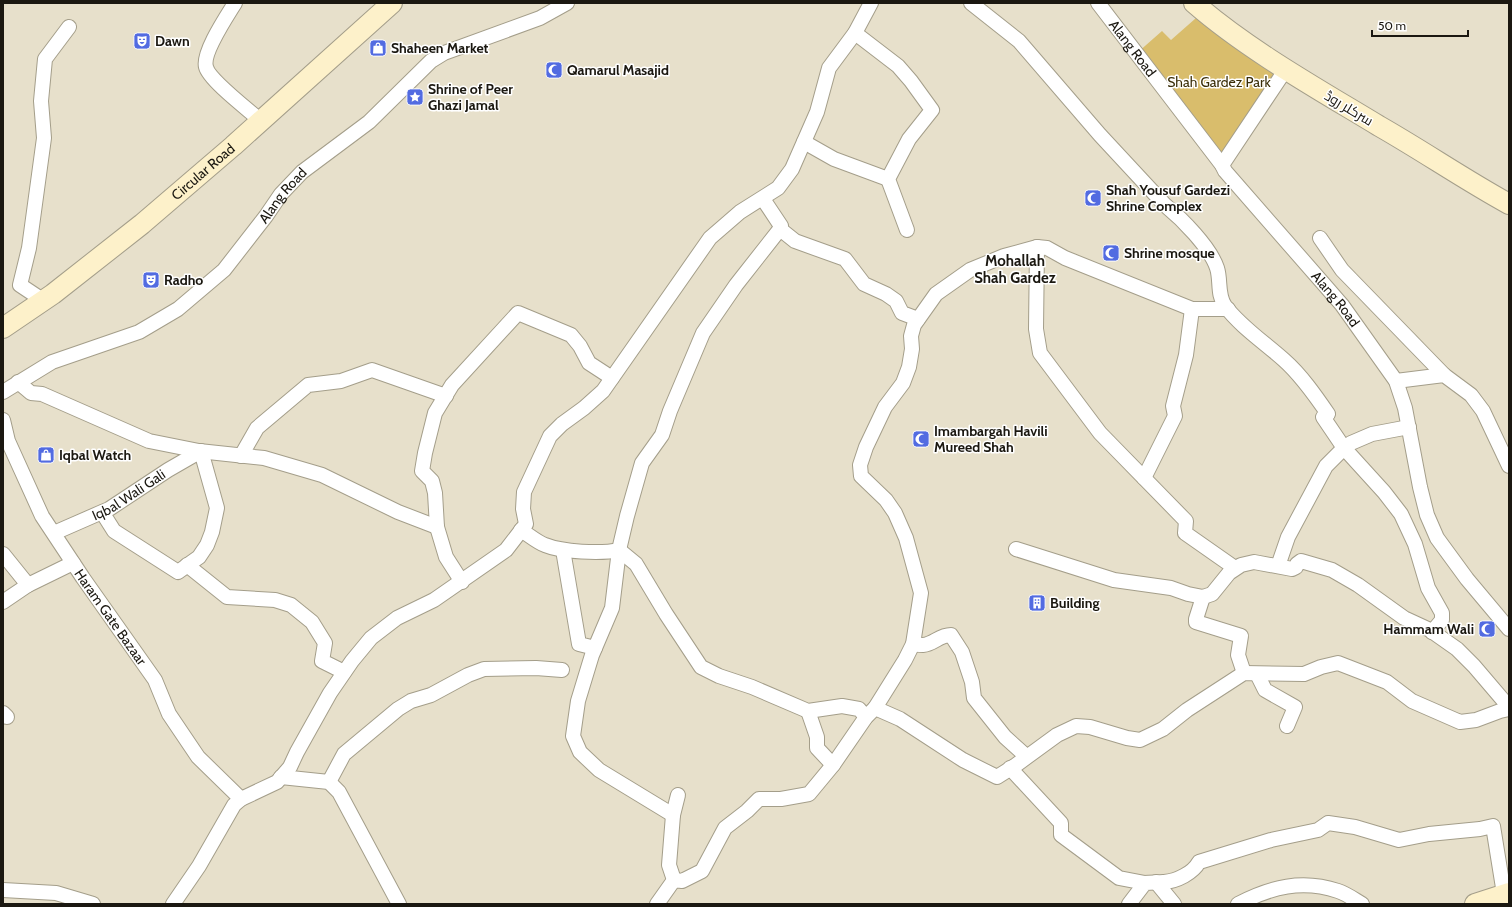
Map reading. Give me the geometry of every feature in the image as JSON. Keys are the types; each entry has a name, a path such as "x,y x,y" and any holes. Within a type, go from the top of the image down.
{"main road":[{"name":"Circular Road","path":"3,328 44,301 142,224 261,121 392,3"},
{"name":"سرکلر روڈ","path":"1194,3 1208,15 1286,69 1509,204"},
{"path":"1475,904 1507,894"}],"street":[{"path":"235,3 205,56 206,68 212,78 261,121"},
{"name":"Alang Road","path":"3,392 52,362 139,332 178,309 224,270 281,194 302,172 369,122 431,61 444,53 540,18 567,3"},
{"path":"174,904 199,866 234,805 241,799 277,782 290,767 330,693 344,672 371,638 393,620 434,600 506,550 526,524 523,509 524,492 550,436 562,424 584,408 603,391 710,238 740,212 763,199 778,188 792,170 817,112 829,68 855,34 871,3"},
{"path":"971,3 1019,41 1100,135 1165,205 1176,214 1201,240 1216,266 1220,278 1220,294 1224,305 1240,323 1284,360 1313,392 1328,414 1323,417 1344,448 1384,492 1401,514 1415,544 1428,588 1442,613 1442,620 1432,632"},
{"name":"Alang Road","path":"1098,3 1222,165 1224,171 1342,305 1396,381 1405,408 1420,487 1427,514 1437,538 1467,579 1509,629"},
{"path":"44,301 20,285 29,248 44,138 41,101 45,59 68,27"},
{"path":"855,34 898,66 932,110 909,139 888,179 907,230"},
{"path":"1222,165 1286,69"},
{"path":"804,142 834,159 888,179"},
{"path":"763,199 781,226 780,228 795,241 845,259 864,284 886,294 896,301 902,312 918,319"},
{"path":"673,815 599,770 580,752 573,736 578,701 595,648 612,608 619,550 642,463 662,435 670,411 698,342 736,285 780,228"},
{"path":"1320,238 1342,270 1444,375 1471,394 1483,410 1509,466"},
{"path":"674,880 682,881 702,871 725,828 747,811 759,799 781,799 809,794 833,764 870,712 905,660 913,644 921,593 915,566 906,538 895,513 886,500 861,476 860,465 866,447 885,407 903,383 909,367 912,349 911,336 918,319 936,294 970,270 1004,256 1037,247 1047,248 1065,258 1192,309 1228,309"},
{"path":"1037,247 1036,329 1040,353 1100,433 1186,521 1185,533 1235,568"},
{"path":"1144,478 1175,416 1173,406 1186,355 1192,309"},
{"path":"462,582 446,557 436,527 435,493 432,481 422,471 435,413 452,385 518,313 570,335 580,346 589,363 612,378"},
{"path":"241,456 257,428 308,385 341,381 372,370 446,396"},
{"path":"1396,381 1444,375"},
{"path":"18,382 31,393 42,394 149,441 201,451 264,458 322,475 398,512 436,527"},
{"name":"Haram Gate Bazaar","path":"3,421 8,441 42,516 155,680 169,714 198,757 241,799"},
{"path":"1278,566 1288,537 1326,466 1344,448 1372,434 1409,427"},
{"path":"102,512 114,531 178,572 199,557 207,545 212,532 217,508 201,451"},
{"name":"Iqbal Wali Gali","path":"54,533 102,512 201,451"},
{"path":"521,530 544,545 563,550 611,552 619,550"},
{"path":"563,550 579,644 595,648"},
{"path":"619,550 636,564 666,614 701,667 719,676 752,687 808,711 842,706 900,719 963,760 979,769 997,776 1057,735 1076,726 1090,727 1127,738 1140,740 1163,729 1191,707 1250,674 1304,674 1322,667 1338,664 1387,682 1412,701 1460,722 1476,720 1509,708 1474,666 1457,649 1432,632 1404,618 1358,585 1332,570 1301,561 1297,564 1296,568 1292,569 1254,562 1235,568 1212,594 1203,597 1171,588 1114,580 1016,550"},
{"path":"3,554 28,585"},
{"path":"3,602 28,585 73,563"},
{"path":"187,565 227,597 275,600 291,606 312,622 325,643 322,661 344,672"},
{"path":"1203,597 1196,622 1241,636 1238,655 1250,674 1265,690 1295,707 1287,726"},
{"path":"913,644 928,644 944,635 951,635 962,652 972,682 974,698 1005,738 1026,756"},
{"path":"330,782 344,754 398,709 411,701 431,695 468,674 484,669 536,668 562,670"},
{"path":"808,711 817,737 817,748 833,764"},
{"path":"1010,768 1061,823 1061,835 1119,878 1150,882 1164,882 1182,877 1195,869 1199,862 1271,840 1318,830 1328,823 1355,827 1399,840 1429,834 1480,829 1493,826 1507,894"},
{"path":"281,777 330,782 339,792 399,904"},
{"path":"674,880 669,865 673,815 678,795"},
{"path":"657,904 674,880"},
{"path":"1129,904 1150,882"},
{"path":"1150,882 1174,904"},
{"path":"1238,904 1254,896 1277,888 1310,884 1339,891 1362,904"},
{"path":"3,890 56,893 93,904"}],"green space":[{"name":"Shah Gardez Park","path":"1204,11 1286,69 1222,165 1137,53 1162,31 1171,40"}],"place":[{"name":"Dawn","path":"142,41"},
{"name":"Shaheen Market","path":"378,48"},
{"name":"Qamarul Masajid","path":"554,70"},
{"name":"Shrine of Peer Ghazi Jamal","path":"415,97"},
{"name":"Shah Yousuf Gardezi Shrine Complex","path":"1093,198"},
{"name":"Shrine mosque","path":"1111,253"},
{"name":"Radho","path":"151,280"},
{"name":"Imambargah Havili Mureed Shah","path":"921,439"},
{"name":"Iqbal Watch","path":"46,455"},
{"name":"Building","path":"1037,603"},
{"name":"Hammam Wali","path":"1487,629"}],"district":[{"name":"Mohallah Shah Gardez","path":"1015,270"}]}
